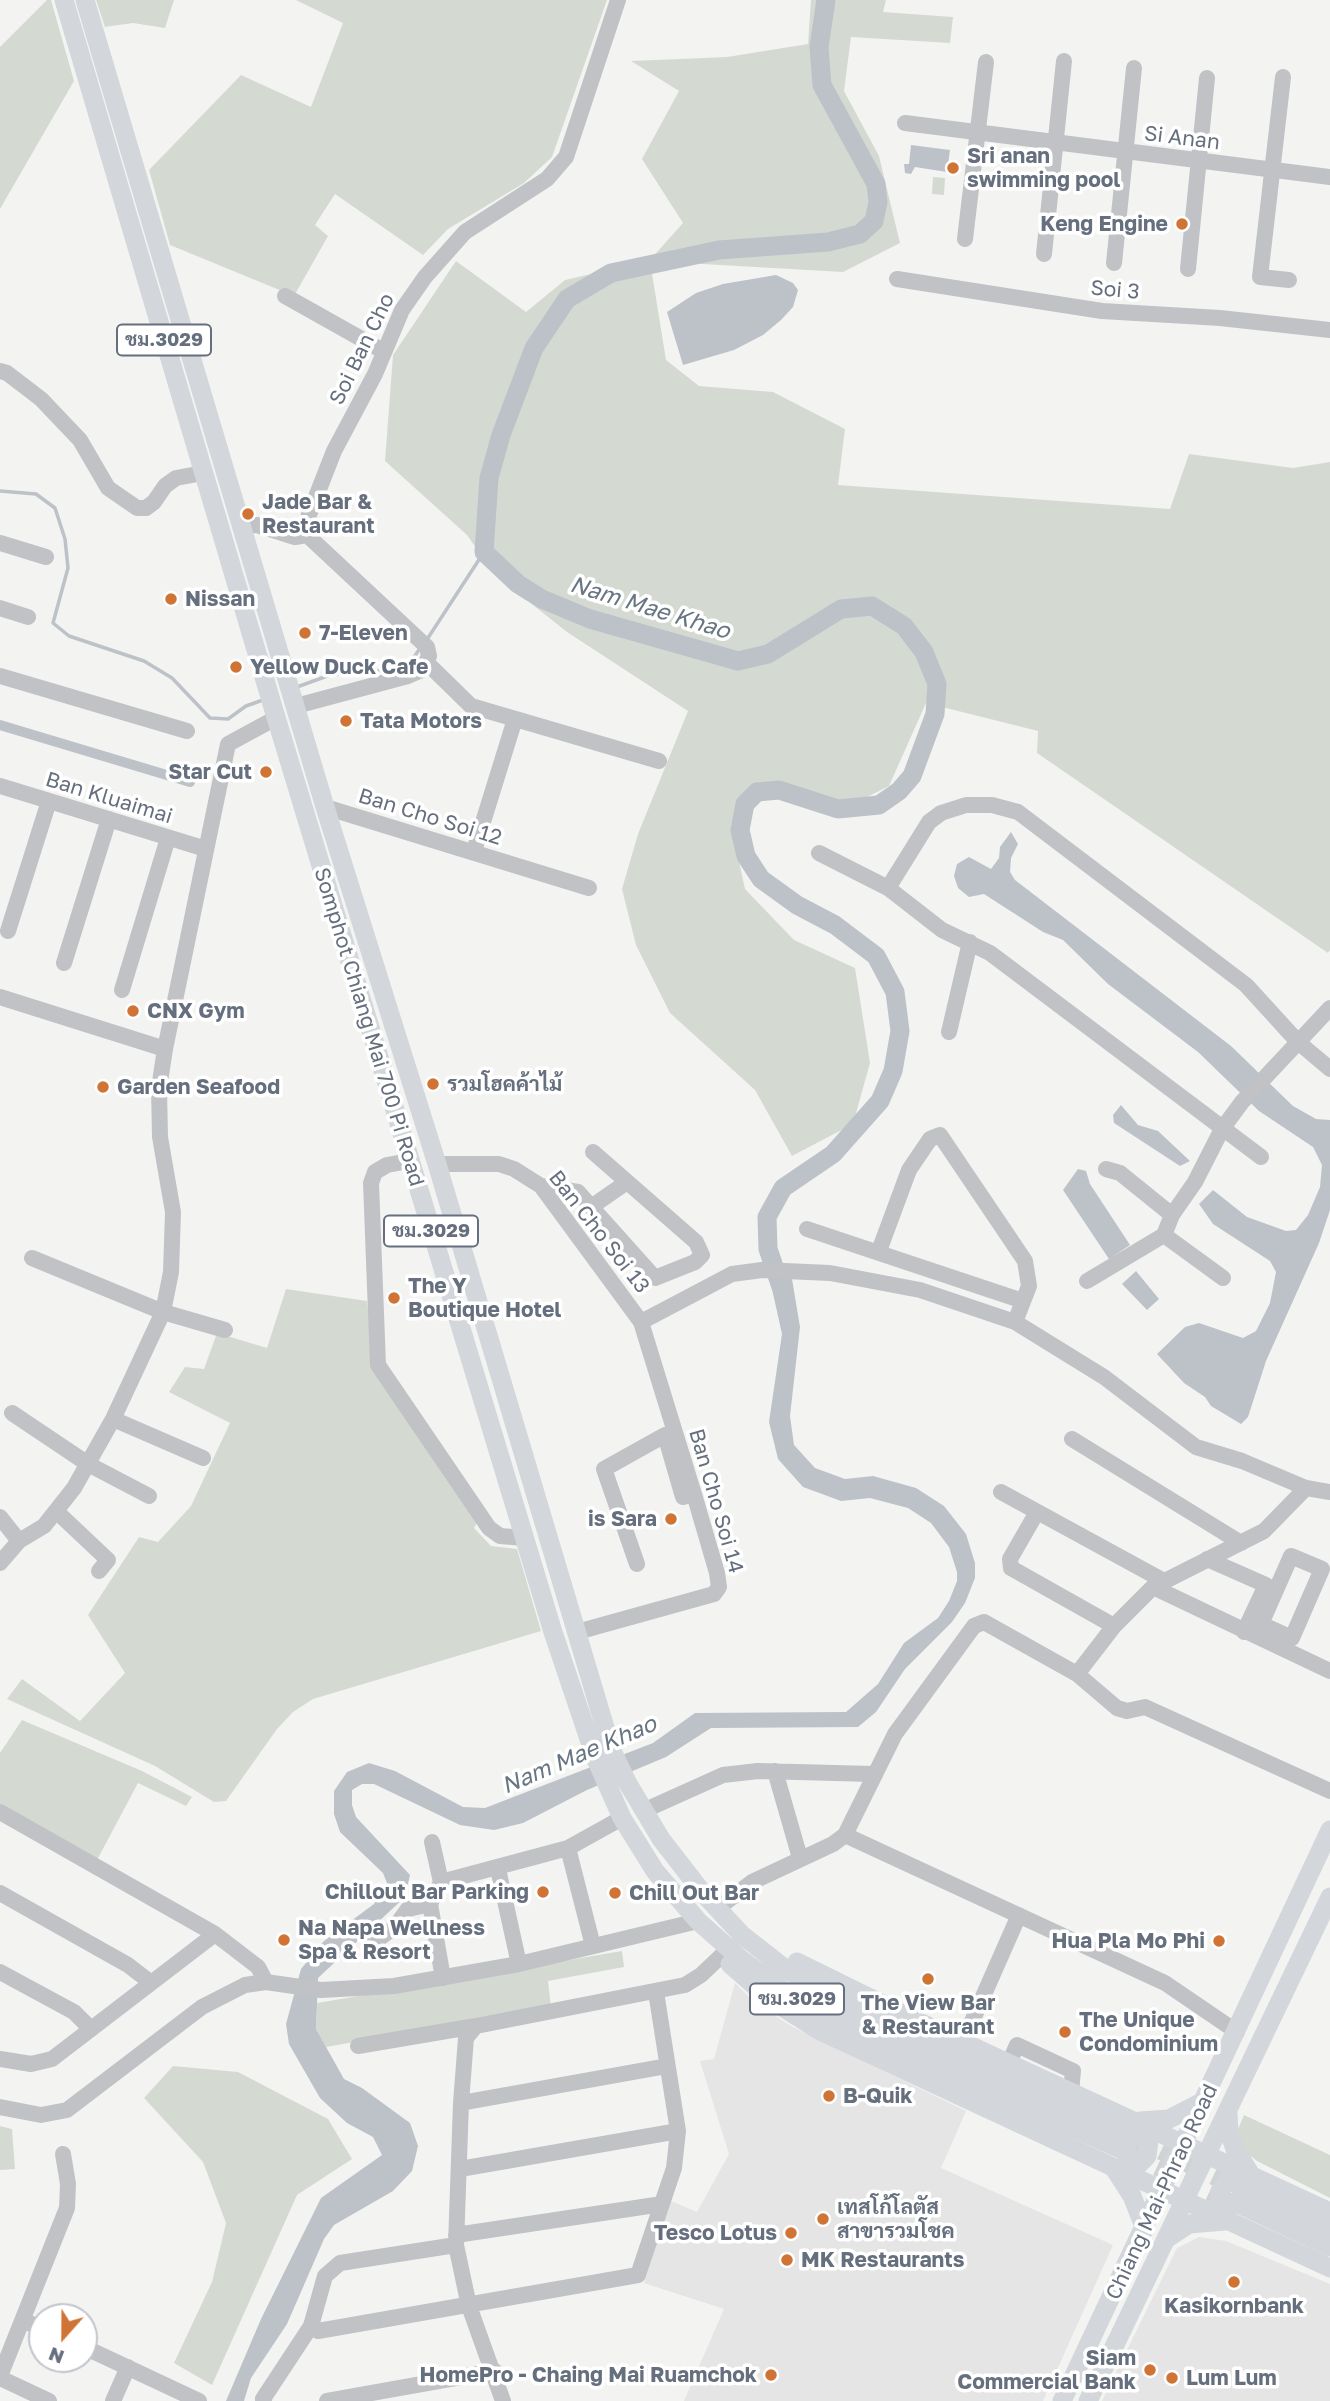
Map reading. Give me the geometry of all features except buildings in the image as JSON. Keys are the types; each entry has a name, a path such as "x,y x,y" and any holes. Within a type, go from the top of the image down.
{"main road":[{"name":"Somphot Chiang Mai 700 Pi Road","path":"64,0 274,711 524,1538 603,1754 618,1786 622,1818 655,1871 698,1921 764,1977 813,2008 1132,2137"},
{"name":"Somphot Chiang Mai 700 Pi Road","path":"85,0 287,671 325,807 437,1164 577,1632 603,1754"},
{"name":"Somphot Chiang Mai 700 Pi Road","path":"618,1786 643,1811 684,1870 721,1913 783,1967 853,2009 1132,2137"},
{"name":"Chiang Mai-Phrao Road","path":"1062,2401 1163,2191 1330,1830"},
{"name":"Chiang Mai-Phrao Road","path":"1088,2401 1330,1897"},
{"path":"721,1913 822,1976 1071,2092 1132,2137 1150,2140 1147,2156 1136,2167 1121,2170 1113,2167"},
{"path":"698,1921 721,1956 771,2000 820,2031 1163,2191 1184,2200 1239,2197 1330,2212"},
{"path":"1132,2137 1204,2101"},
{"path":"1228,2112 1229,2132 1235,2149 1239,2197"},
{"path":"1132,2137 1184,2144 1207,2154 1239,2197 1330,2268"},
{"path":"1113,2167 1132,2196 1145,2229"},
{"path":"1239,2197 1330,2247"},
{"path":"1165,2239 1239,2197 1330,2232"}],"street":[{"name":"Soi Ban Cho","path":"307,535 307,520 334,451 375,374 402,310 425,277 466,232 547,179 566,157 618,0"},
{"path":"1044,254 1064,61"},
{"path":"965,239 986,62"},
{"path":"1114,263 1134,68"},
{"path":"1283,77 1260,277 1289,280"},
{"path":"1188,269 1207,78"},
{"name":"Si Anan","path":"905,123 1330,177"},
{"name":"Soi 3","path":"897,279 1102,311 1220,318 1330,330"},
{"path":"285,296 383,351"},
{"path":"0,371 7,373 41,399 80,440 108,488 137,508 146,508 154,502 165,486 176,478 204,473"},
{"path":"243,526 257,525 295,537 307,535 424,650 471,706 659,761"},
{"path":"0,543 46,557"},
{"path":"0,608 29,617"},
{"path":"295,702 408,676 422,670 424,650"},
{"path":"0,676 187,731"},
{"path":"0,1563 19,1541 44,1526 88,1464 113,1419 163,1312 172,1272 173,1212 160,1137 159,1088 165,1049 229,744 274,711"},
{"path":"474,851 515,719"},
{"name":"Ban Kluaimai","path":"0,786 206,849"},
{"path":"8,931 49,801"},
{"path":"888,888 929,822 942,813 966,805 992,805 1018,812 1246,985 1298,1042 1330,1069"},
{"name":"Ban Cho Soi 12","path":"325,807 589,888"},
{"path":"64,963 109,819"},
{"path":"122,990 168,838"},
{"path":"819,853 888,888 942,930 990,953 1116,1045 1261,1157"},
{"path":"949,1032 970,942"},
{"path":"1,1003 165,1049"},
{"path":"1087,1281 1164,1235 1172,1215 1195,1182 1222,1129 1242,1102 1330,1008"},
{"path":"879,1251 909,1170 930,1139 940,1135 1025,1261 1029,1286 1015,1322"},
{"path":"541,1186 578,1192 655,1278 695,1262 702,1255 695,1242 593,1152"},
{"path":"409,1161 387,1165 375,1172 371,1184 379,1365 489,1528 500,1536 524,1538"},
{"name":"Ban Cho Soi 13","path":"437,1164 499,1164 514,1169 541,1186 641,1322"},
{"path":"1106,1169 1120,1173 1172,1215"},
{"path":"592,1207 627,1182"},
{"path":"807,1228 1023,1301"},
{"path":"1164,1235 1223,1278"},
{"path":"32,1258 163,1312 225,1330"},
{"path":"641,1322 732,1274 762,1270 830,1273 920,1290 1015,1322 1104,1377 1188,1442 1306,1488 1330,1492"},
{"name":"Ban Cho Soi 14","path":"577,1632 714,1594 719,1587 694,1494 641,1322"},
{"path":"12,1413 88,1464 149,1496"},
{"path":"113,1419 203,1458"},
{"path":"637,1564 604,1469 665,1435 683,1497 694,1494"},
{"path":"1072,1439 1241,1543"},
{"path":"1077,1674 1114,1626 1158,1584 1241,1543 1275,1522 1306,1488"},
{"path":"1001,1492 1244,1632 1289,1644"},
{"path":"55,1511 108,1560 99,1572"},
{"path":"1037,1512 1010,1559 1011,1568 1114,1626"},
{"path":"0,1517 19,1541"},
{"path":"1289,1644 1322,1569 1291,1556 1261,1624 1289,1644 1330,1671"},
{"path":"1207,1559 1266,1586 1244,1632"},
{"path":"721,1913 752,1882 833,1844 845,1835 895,1734 974,1626 984,1622 1077,1674 1117,1708 1127,1711 1145,1707 1330,1791"},
{"path":"643,1811 723,1775 775,1771 873,1774"},
{"path":"775,1771 800,1858"},
{"path":"0,1812 215,1934 258,1967 270,1982"},
{"path":"441,1882 498,1869 568,1848 622,1818"},
{"path":"845,1835 1165,1983 1237,2032"},
{"path":"432,1842 441,1882 430,1904 443,1978"},
{"path":"568,1848 593,1946"},
{"path":"498,1869 519,1964"},
{"path":"0,1893 128,1965 150,1982"},
{"path":"374,1942 395,1927 408,1909 430,1904"},
{"path":"963,2042 1019,1915"},
{"path":"0,2107 41,2115 67,2110 202,2007 245,1985 270,1982 321,1990 394,1986 519,1964 698,1921"},
{"path":"2,2059 31,2064 52,2059 215,1934"},
{"path":"358,2046 656,1993 685,1985 701,1975 721,1956"},
{"path":"0,1972 74,2012 90,2028"},
{"path":"311,2326 318,2331 638,2275 674,2168 677,2131 656,1993"},
{"path":"476,2026 467,2038 461,2103 456,2240 469,2306 495,2371 503,2401"},
{"path":"461,2103 667,2066"},
{"path":"460,2169 677,2131"},
{"path":"49,2401 0,2377 67,2208 68,2184 64,2154"},
{"path":"264,2401 311,2326 325,2276 340,2263 662,2204"},
{"path":"23,2320 28,2322"},
{"path":"98,2353 199,2401"},
{"path":"113,2401 128,2367"},
{"path":"327,2401 495,2371"}],"shaded area":[{"path":"47,0 51,0 74,81 0,209 0,47"},
{"path":"96,0 174,0 165,28 133,23 105,27"},
{"path":"296,0 607,0 552,157 524,183 448,229 423,255 335,194 315,225 328,236 294,296 170,245 149,170 241,75 311,107 343,23"},
{"path":"811,0 886,0 883,12 953,17 950,43 851,37 844,91 879,156 900,243 843,272 650,261 666,360 699,386 773,392 845,429 838,485 1170,509 1189,454 1293,468 1330,462 1330,950 1328,953 1037,753 1038,731 926,703 889,786 853,804 825,800 777,783 744,793 731,825 745,889 794,940 855,968 870,1063 853,1124 792,1156 755,1090 670,1013 636,945 622,889 638,834 688,711 567,632 494,574 467,535 385,461 393,355 456,261 526,312 565,280 649,261 683,223 642,159 679,91 631,61 727,57 808,44"},
{"path":"817,0 832,0 825,80 813,63"},
{"path":"911,145 950,150 947,172 915,167 911,174 905,173 904,164 909,164"},
{"path":"933,177 945,178 944,195 932,194"},
{"path":"776,275 793,283 798,290 793,307 781,320 763,335 734,350 683,365 667,312 696,293 723,284"},
{"path":"1011,832 1018,844 1011,858 1010,872 1015,880 1231,1046 1293,1106 1316,1119 1330,1120 1330,1210 1319,1243 1266,1361 1248,1417 1241,1424 1211,1406 1205,1397 1184,1383 1157,1354 1185,1327 1199,1323 1243,1338 1256,1331 1270,1303 1276,1272 1270,1261 1213,1224 1199,1204 1213,1190 1247,1217 1286,1231 1296,1230 1308,1215 1320,1187 1322,1165 1313,1147 1259,1111 1198,1052 1108,984 1063,940 1043,932 984,894 969,897 958,888 954,876 957,864 969,857 991,869 999,858 1000,847"},
{"path":"1121,1105 1138,1125 1158,1131 1190,1161 1180,1166 1114,1123 1113,1115"},
{"path":"1078,1169 1086,1171 1090,1184 1130,1245 1109,1259 1063,1190"},
{"path":"1136,1271 1159,1299 1147,1310 1122,1284"},
{"path":"792,1279 800,1327 790,1416 794,1445 815,1468 845,1479 873,1476 916,1488 944,1506 966,1534 975,1563 975,1578 965,1603 952,1622 905,1669 876,1712 858,1727 711,1728 666,1757 587,1790 523,1823 494,1830 460,1825 374,1784 362,1784 352,1790 352,1805 356,1817 410,1875 405,1897 318,1978 316,2029 344,2079 362,2088 410,2123 418,2146 412,2171 393,2191 334,2225 324,2239 287,2324 251,2378 244,2401 226,2401 261,2319 321,2198 382,2155 373,2137 347,2123 320,2098 289,2044 286,2024 301,1969 324,1941 374,1904 387,1883 383,1873 340,1832 334,1814 334,1791 347,1772 369,1763 395,1771 463,1807 485,1808 653,1743 695,1713 846,1712 878,1684 904,1643 938,1618 949,1601 957,1581 957,1572 949,1547 931,1523 908,1508 870,1498 841,1501 803,1487 778,1459 769,1422 782,1334 770,1280"},
{"path":"286,1289 367,1301 374,1366 478,1521 474,1528 491,1546 517,1549 541,1631 313,1699 293,1712 277,1729 226,1801 214,1802 155,1766 7,1699 22,1679 80,1721 125,1673 88,1615 139,1537 158,1542 191,1506 230,1423 169,1392 185,1367 204,1369 217,1333 267,1348"},
{"path":"22,1720 142,1771 192,1797 186,1806 138,1783 97,1860 0,1804 0,1753"},
{"path":"622,1951 624,1967 548,1981 551,2007 326,2047 316,2029 317,2003"},
{"path":"735,1983 753,2001 791,2026 966,2111 941,2168 1113,2245 1043,2401 684,2401 724,2309 644,2283 671,2201 697,2212 729,2154 700,2061 714,2059"},
{"path":"173,2066 238,2072 328,2119 352,2159 297,2195 212,2385 174,2363 212,2282 226,2223 203,2162 144,2098"},
{"path":"1244,2115 1330,2155 1330,2198 1257,2161 1242,2149 1236,2134"},
{"path":"0,2126 12,2129 15,2169 0,2170"},
{"path":"1199,2237 1226,2241 1330,2284 1330,2401 1102,2401 1177,2248"}],"waterway":[{"name":"Nam Mae Khao","path":"781,1287 768,1249 767,1217 783,1188 833,1154 880,1101 893,1071 900,1031 895,992 876,956 835,925 797,905 761,879 746,856 740,830 745,804 757,792 779,790 838,809 879,805 899,791 912,776 935,714 937,684 924,652 904,626 872,606 841,609 768,654 738,661 590,619 542,599 518,584 484,552 489,478 501,435 534,348 567,299 611,273 719,250 828,242 860,234 874,221 878,202 876,184 822,85 819,47 826,0"},
{"path":"0,491 36,494 55,508 65,539 68,568 53,623 69,636 144,661 172,678 210,718 228,719 246,706 263,700"},
{"path":"426,641 484,552"},
{"path":"297,687 330,675 398,669 414,657 421,647"},
{"path":"0,725 190,782"}],"tunnel":[{"path":"1135,2138 1240,2188"},
{"path":"1131,2154 1233,2202"}],"place":[{"name":"Sri anan swimming pool","path":"953,168"},
{"name":"Keng Engine","path":"1182,224"},
{"name":"Jade Bar & Restaurant","path":"248,514"},
{"name":"Nissan","path":"171,599"},
{"name":"7-Eleven","path":"305,633"},
{"name":"Yellow Duck Cafe","path":"236,667"},
{"name":"Tata Motors","path":"346,721"},
{"name":"Star Cut","path":"266,772"},
{"name":"CNX Gym","path":"133,1011"},
{"name":"รวมโฮคค้าไม้","path":"433,1084"},
{"name":"Garden Seafood","path":"103,1087"},
{"name":"The Y Boutique Hotel","path":"394,1298"},
{"name":"is Sara","path":"671,1519"},
{"name":"Chillout Bar Parking","path":"543,1892"},
{"name":"Chill Out Bar","path":"615,1893"},
{"name":"Na Napa Wellness Spa & Resort","path":"284,1940"},
{"name":"Hua Pla Mo Phi","path":"1219,1941"},
{"name":"The View Bar & Restaurant","path":"928,1979"},
{"name":"The Unique Condominium","path":"1065,2032"},
{"name":"B-Quik","path":"829,2096"},
{"name":"เทสโก้โลตัส สาขารวมโชค","path":"823,2219"},
{"name":"Tesco Lotus","path":"791,2233"},
{"name":"MK Restaurants","path":"787,2260"},
{"name":"Kasikornbank","path":"1234,2282"},
{"name":"Siam Commercial Bank","path":"1150,2370"},
{"name":"HomePro - Chaing Mai Ruamchok","path":"771,2375"},
{"name":"Lum Lum","path":"1172,2378"}]}
